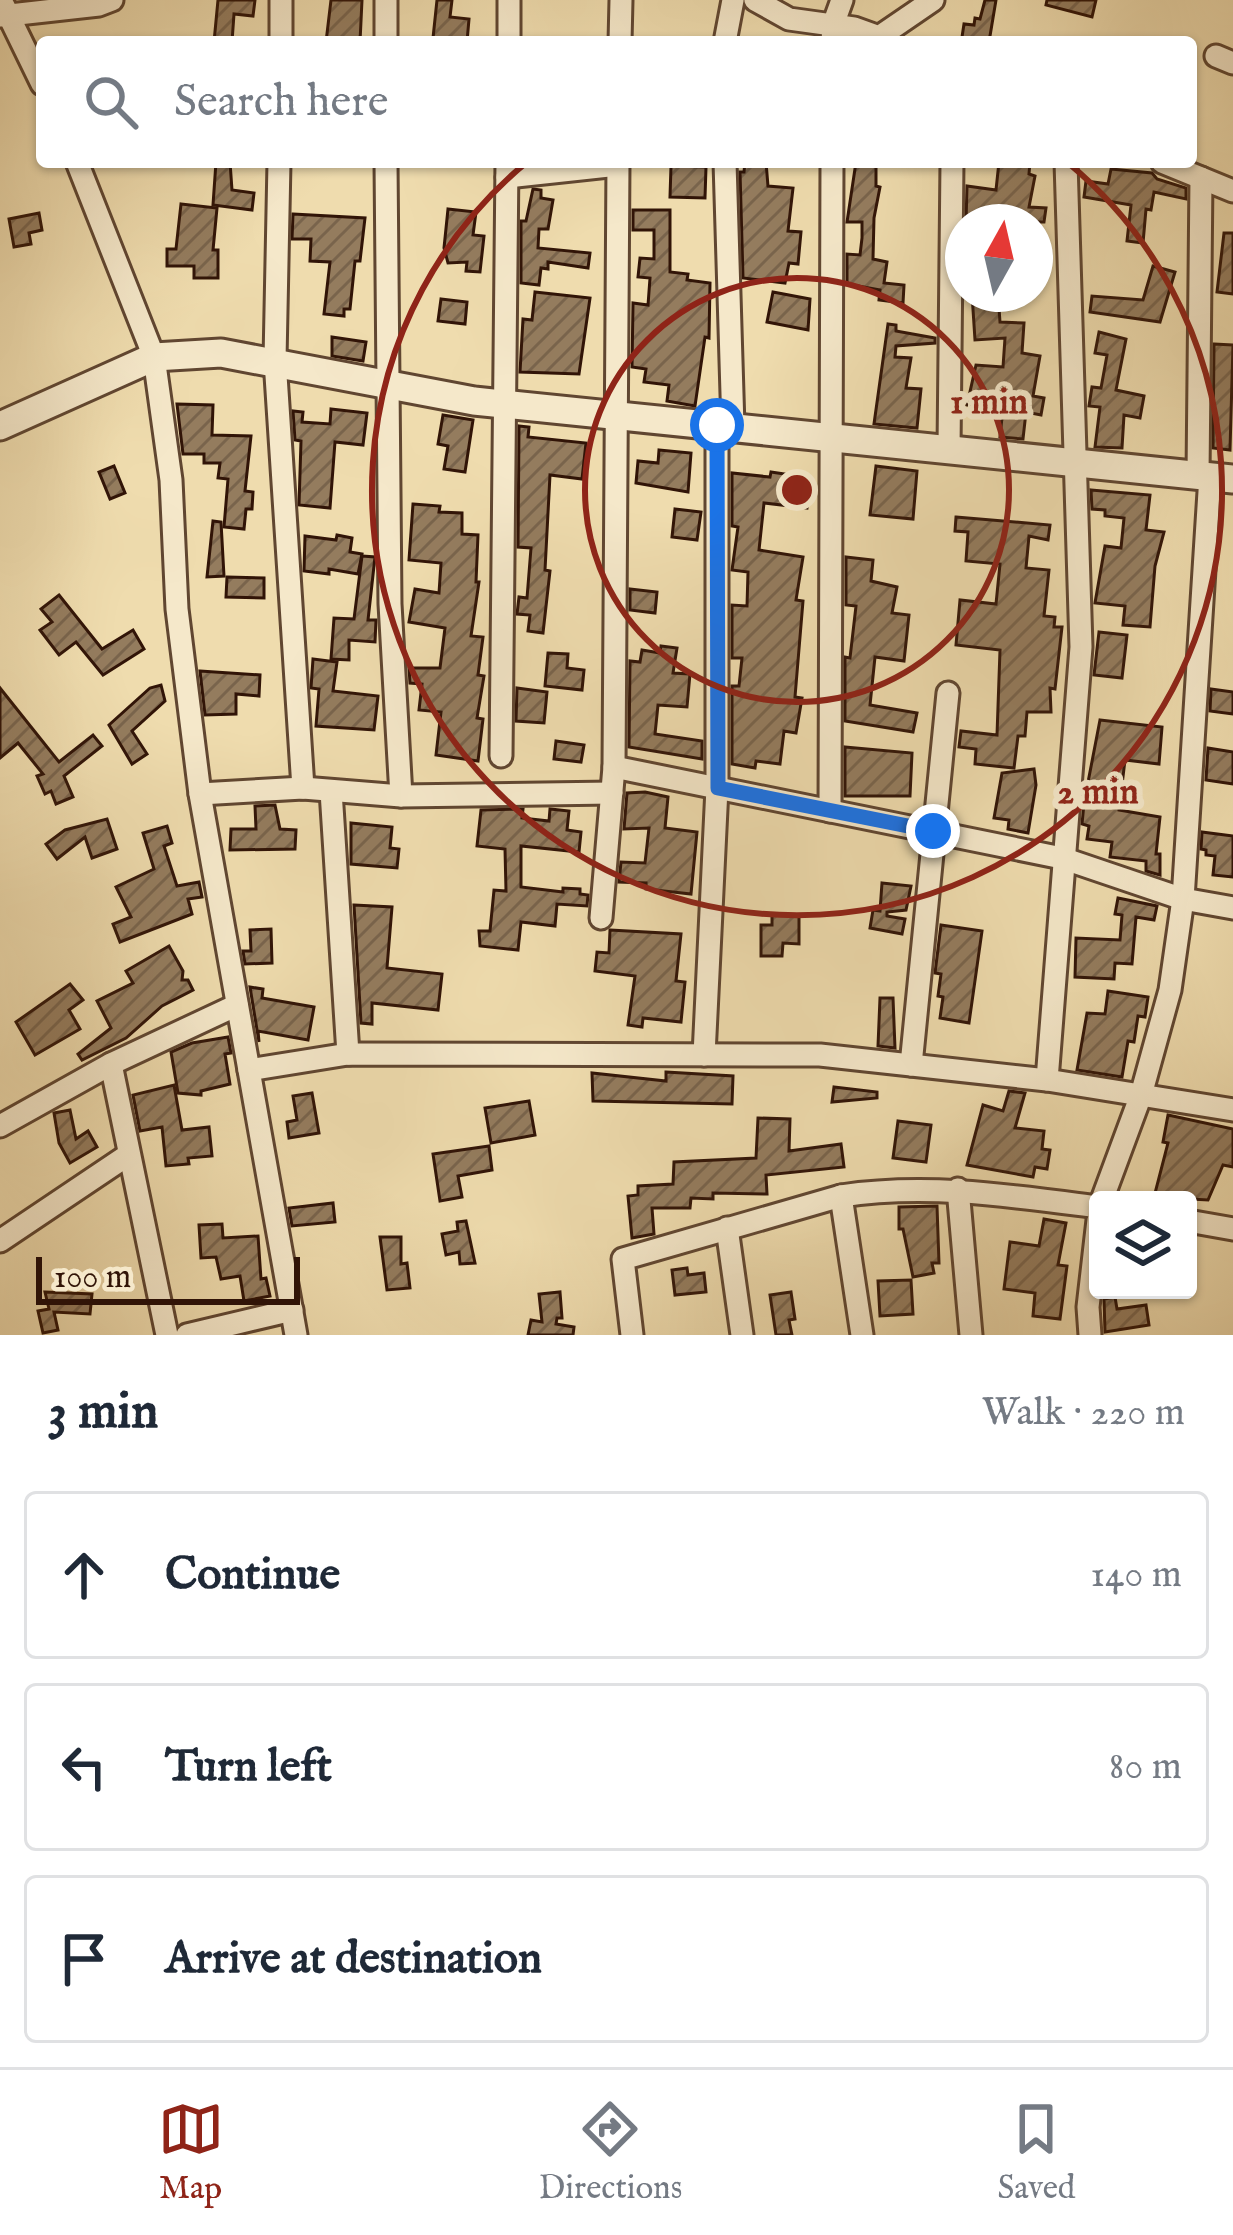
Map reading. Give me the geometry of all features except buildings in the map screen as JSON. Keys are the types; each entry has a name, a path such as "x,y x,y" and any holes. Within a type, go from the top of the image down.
{"street":[{"path":"36,73 3,10 99,5 112,0"},
{"path":"281,0 281,36"},
{"path":"386,0 386,36"},
{"path":"509,0 509,36"},
{"path":"620,36 621,0"},
{"path":"726,36 733,0"},
{"path":"755,0 789,19 832,34 842,0"},
{"path":"889,36 933,0"},
{"path":"79,168 154,357 200,794 296,1335"},
{"path":"279,168 275,360 303,788"},
{"path":"386,168 390,604 401,796"},
{"path":"501,756 507,170 544,168"},
{"path":"602,918 614,767 618,168"},
{"path":"704,1055 718,788 725,168"},
{"path":"830,811 832,168"},
{"path":"950,448 952,168"},
{"path":"1047,1080 1081,647 1066,168"},
{"path":"1177,168 1233,191"},
{"path":"1105,1191 1141,1095 1170,990 1183,899 1214,476 1201,178"},
{"path":"0,426 154,357 221,353 504,404 1214,476"},
{"path":"911,1065 948,693"},
{"path":"614,767 1062,858 1183,899 1233,908"},
{"path":"200,794 303,788 401,796 612,793"},
{"path":"331,791 348,1054"},
{"path":"0,1126 111,1064 237,1006"},
{"path":"249,1070 348,1054 820,1055 1047,1080 1233,1110"},
{"path":"111,1064 167,1335"},
{"path":"0,1241 128,1155"},
{"path":"632,1335 623,1259 727,1228 878,1190 958,1190 1089,1203"},
{"path":"958,1190 971,1335"},
{"path":"841,1196 862,1335"},
{"path":"1197,1223 1233,1229"},
{"path":"727,1228 742,1335"},
{"path":"1089,1298 1090,1335"},
{"path":"187,1335 292,1310"}],"route":[{"path":"717,425 718,788 933,831"}]}
